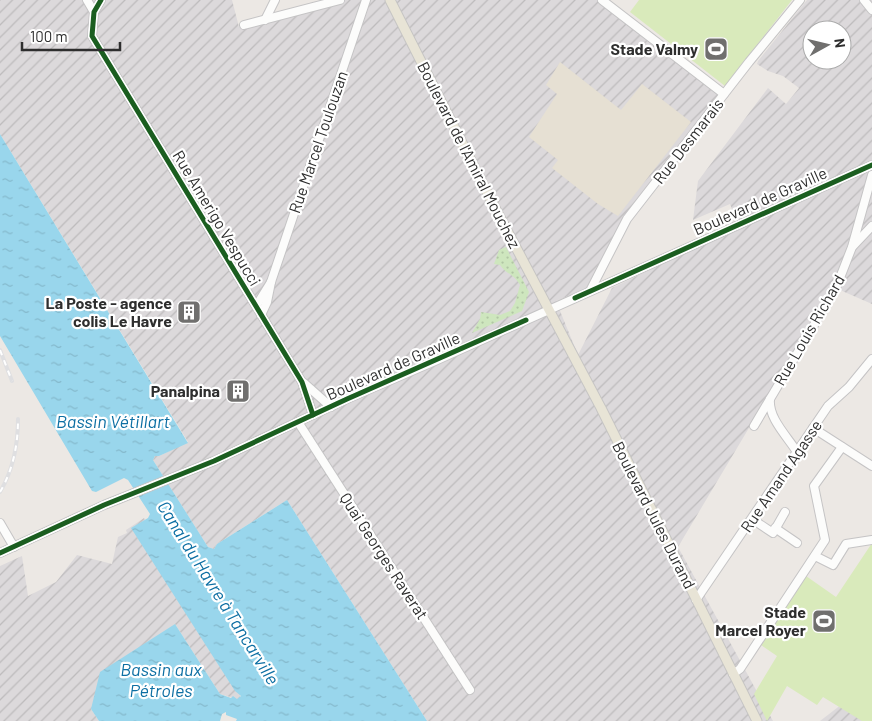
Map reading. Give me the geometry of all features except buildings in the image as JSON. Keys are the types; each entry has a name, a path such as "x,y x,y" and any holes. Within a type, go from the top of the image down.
{"main road":[{"name":"Boulevard de l'Amiral Mouchez","path":"390,0 549,310"},
{"name":"Boulevard Jules Durand","path":"549,310 601,408 757,721"}],"street":[{"path":"87,0 94,12 101,0"},
{"path":"265,20 275,0"},
{"path":"244,25 340,0"},
{"name":"Rue Marcel Toulouzan","path":"255,304 258,303 270,282 365,0"},
{"path":"602,0 724,94"},
{"name":"Rue Desmarais","path":"590,291 627,219 800,0"},
{"path":"864,0 872,10"},
{"name":"Rue Amerigo Vespucci","path":"94,12 92,36 302,382 313,415"},
{"name":"Boulevard de Graville","path":"14,547 133,493 188,472 331,406 872,165"},
{"name":"Rue Louis Richard","path":"754,426 836,288 852,247 872,176"},
{"path":"852,247 872,226"},
{"name":"Rue Marcel Toulouzan","path":"261,315 268,302 270,282"},
{"name":"Rue Amand Agasse","path":"696,600 828,406 849,388 872,359"},
{"name":"Rue Amerigo Vespucci","path":"302,382 331,406"},
{"name":"Rue Louis Richard","path":"770,399 770,410 774,418 798,452"},
{"name":"Quai Georges Raverat","path":"298,422 470,690"},
{"path":"813,428 872,466"},
{"path":"733,674 740,669 825,540 814,486 842,447"},
{"path":"752,519 772,532 785,512"},
{"path":"0,523 14,547 0,554"},
{"path":"775,528 797,543"},
{"path":"815,556 833,565 846,544 872,540"}],"shaded area":[{"path":"0,0 232,0 239,27 340,0 361,0 365,2 366,0 609,0 723,88 622,220 595,275 585,289 556,301 578,355 612,288 739,227 730,204 693,220 698,181 768,88 786,104 799,88 783,76 768,71 757,64 807,0 872,0 872,304 833,287 678,547 773,721 427,721 287,500 217,544 214,549 208,547 153,460 155,456 159,456 188,442 0,134"},
{"path":"560,62 621,110 642,84 691,122 618,216 598,204 552,168 558,160 529,137 557,94 546,85"},
{"path":"144,518 145,520 132,528 236,691 240,693 240,698 237,699 220,694 175,624 91,709 99,721 0,721 0,566 22,556 28,596 56,582 77,555 112,564 118,537 127,533 126,530"},
{"path":"872,681 872,721 820,721"}],"green space":[{"name":"Stade Valmy","path":"639,0 792,0 725,86 630,12"},
{"path":"506,247 529,292 522,311 472,333 480,319 481,312 500,315 510,311 515,303 520,285 500,265 494,264 499,250"},
{"name":"Stade Marcel Royer","path":"872,543 872,721 862,721 823,697 817,705 787,686 767,721 754,694 777,656 761,645 806,576 836,597"}],"water":[{"path":"0,134 188,443 155,456 153,460 208,547 214,549 217,544 287,500 427,721 236,721 237,719 226,715 226,712 222,714 220,721 99,721 91,709 100,672 175,624 220,694 231,698 233,696 237,699 241,696 235,691 131,528 148,518 150,514 128,480 124,478 96,492 92,491 0,336"}],"railway":[{"path":"0,350 12,381"},
{"path":"0,492 5,484 14,457 18,419"}],"cycle path":[{"path":"101,0 94,12 92,36 302,382 313,415"},
{"path":"575,298 872,165"},
{"path":"0,553 104,505 214,461 347,399 526,320"}],"place":[{"name":"Stade Valmy","path":"716,49"},
{"name":"La Poste - agence colis Le Havre","path":"189,312"},
{"name":"Panalpina","path":"238,391"},
{"name":"Stade Marcel Royer","path":"824,621"}],"water label":[{"name":"Bassin Vétillart","path":"113,422"},
{"name":"Canal du Havre à Tancarville","path":"218,593"},
{"name":"Bassin aux Pétroles","path":"161,680"}]}
